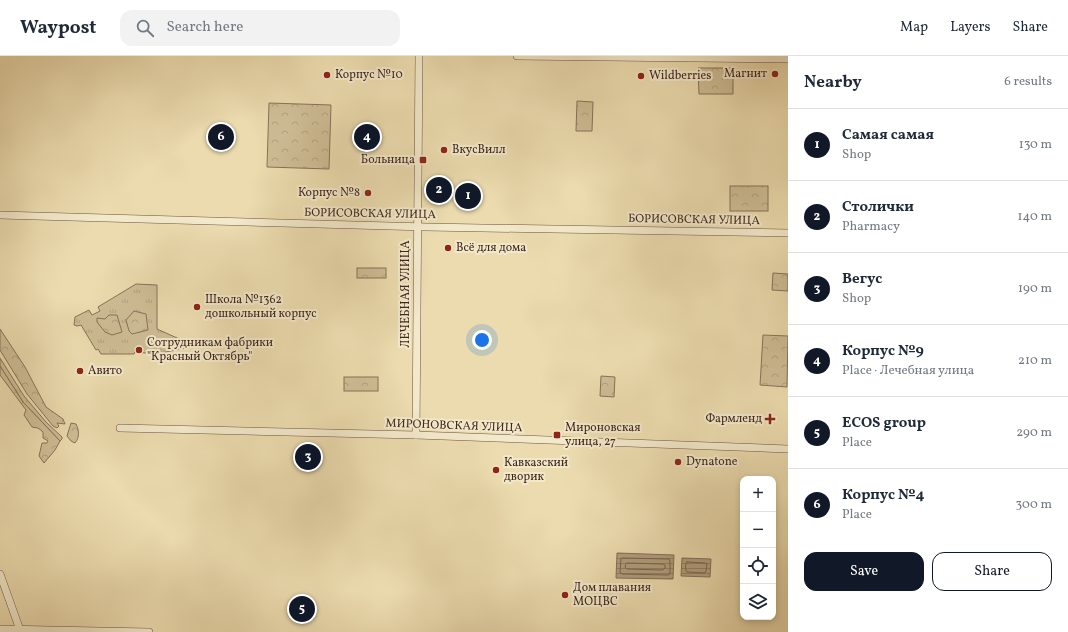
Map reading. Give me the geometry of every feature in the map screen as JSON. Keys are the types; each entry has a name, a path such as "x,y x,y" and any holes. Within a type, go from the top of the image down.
{"street":[{"name":"ЛЕЧЕБНАЯ УЛИЦА","path":"416,435 419,56"},
{"path":"517,56 788,59"},
{"name":"БОРИСОВСКАЯ УЛИЦА","path":"0,215 418,227 788,233"},
{"name":"МИРОНОВСКАЯ УЛИЦА","path":"120,428 416,435 788,449"},
{"path":"0,574 20,630"},
{"path":"0,628 20,630 148,632"}],"green space":[{"path":"698,68 733,68 733,94 699,94"},
{"path":"577,101 593,102 592,131 576,131"},
{"path":"269,103 331,105 329,169 267,167"},
{"path":"730,186 768,186 768,211 730,211"},
{"path":"357,268 386,268 386,278 357,278"},
{"path":"773,273 788,274 788,291 772,290"},
{"path":"136,284 157,285 157,329 195,346 156,354 135,352 134,354 101,354 98,349 96,350 81,325 74,325 75,317 89,310 92,315 100,311 98,307"},
{"path":"134,311 146,314 148,330 132,334 129,331 126,320"},
{"path":"109,315 117,315 122,332 112,335 105,332 97,322 97,318 105,319"},
{"path":"0,329 25,367 46,407 63,419 65,424 57,423 59,426 57,428 53,426 27,394 0,350"},
{"path":"763,335 788,336 787,387 760,385"},
{"path":"0,358 24,396 46,422 62,437 60,441 23,402 0,366"},
{"path":"0,366 23,402 60,441 55,450 44,463 39,456 42,443 47,443 48,441 43,438 43,432 38,428 32,427 24,415 26,410 0,375"},
{"path":"601,376 615,377 614,397 600,396"},
{"path":"344,377 378,377 378,391 344,391"},
{"path":"71,423 76,424 78,431 78,438 75,443 67,436"}],"water":[{"path":"617,553 674,555 673,579 616,578"},
{"path":"682,558 711,559 710,577 681,576"}],"place":[{"name":"Магнит","path":"775,74"},
{"name":"Корпус №10","path":"327,75"},
{"name":"Wildberries","path":"641,76"},
{"name":"Корпус №4","path":"221,137"},
{"name":"Корпус №9","path":"367,137"},
{"name":"ВкусВилл","path":"444,150"},
{"name":"Больница","path":"423,160"},
{"name":"Столички","path":"439,190"},
{"name":"Корпус №8","path":"368,193"},
{"name":"Самая самая","path":"468,196"},
{"name":"Всё для дома","path":"448,248"},
{"name":"Школа №1362 дошкольный корпус","path":"197,307"},
{"name":"Сотрудникам фабрики \"Красный Октябрь\"","path":"139,350"},
{"name":"Авито","path":"80,371"},
{"name":"Фармленд","path":"770,419"},
{"name":"Мироновская улица, 27","path":"557,435"},
{"name":"Вегус","path":"308,457"},
{"name":"Dynatone","path":"678,462"},
{"name":"Кавказский дворик","path":"496,470"},
{"name":"Дом плавания МОЦВС","path":"565,595"},
{"name":"ECOS group","path":"302,609"}]}
